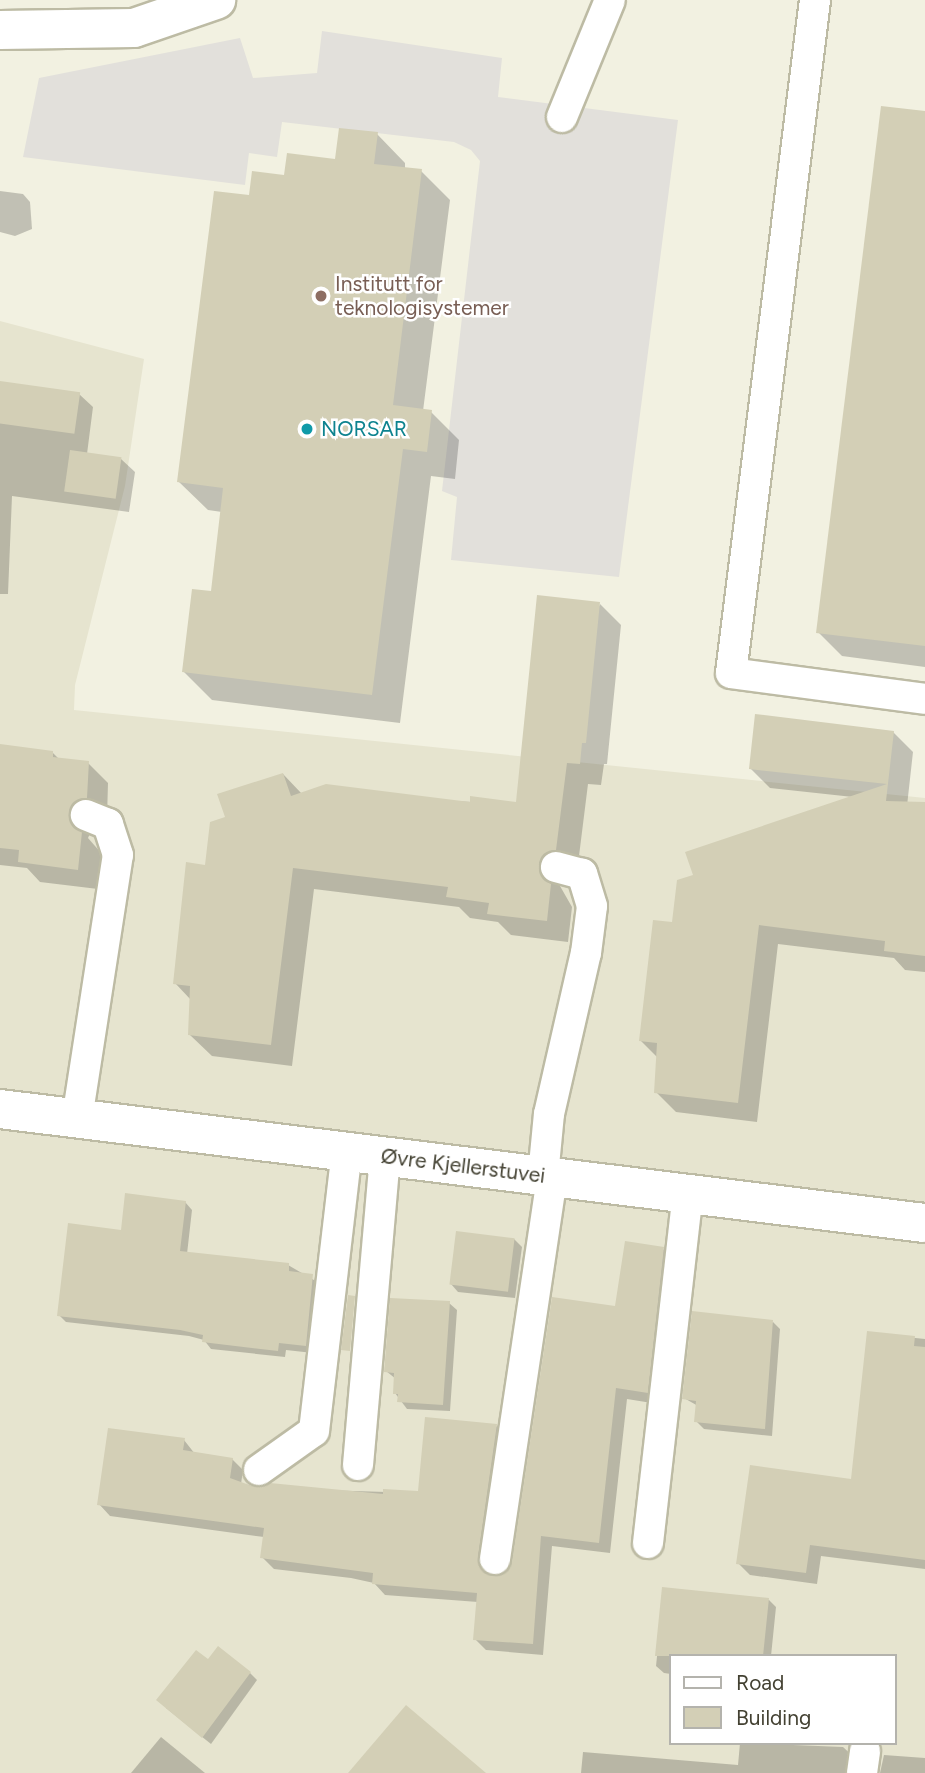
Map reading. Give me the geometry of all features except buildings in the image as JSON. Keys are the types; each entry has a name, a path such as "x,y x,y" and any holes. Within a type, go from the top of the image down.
{"street":[{"path":"0,30 134,28 216,0"},
{"name":"Øvre Kjellerstuvei","path":"0,1109 925,1223"}],"lane":[{"path":"562,117 610,0"},
{"path":"815,0 731,673 925,699"},
{"path":"77,1119 118,855 108,824 86,815"},
{"path":"495,1559 547,1177 550,1114 586,953 592,906 582,874 556,867"},
{"path":"259,1470 314,1431 348,1152"},
{"path":"358,1465 385,1156"},
{"path":"648,1543 688,1194"}],"shaded area":[{"path":"322,31 502,58 498,97 678,120 619,577 451,560 457,497 442,491 480,161 471,150 454,142 282,122 277,157 249,153 245,185 23,157 39,78 240,38 253,78 317,73"},
{"path":"0,321 144,359 125,486 75,685 74,710 925,798 925,1773 0,1773"}],"place":[{"name":"Institutt for teknologisystemer","path":"321,296"},
{"name":"NORSAR","path":"307,429"}]}
